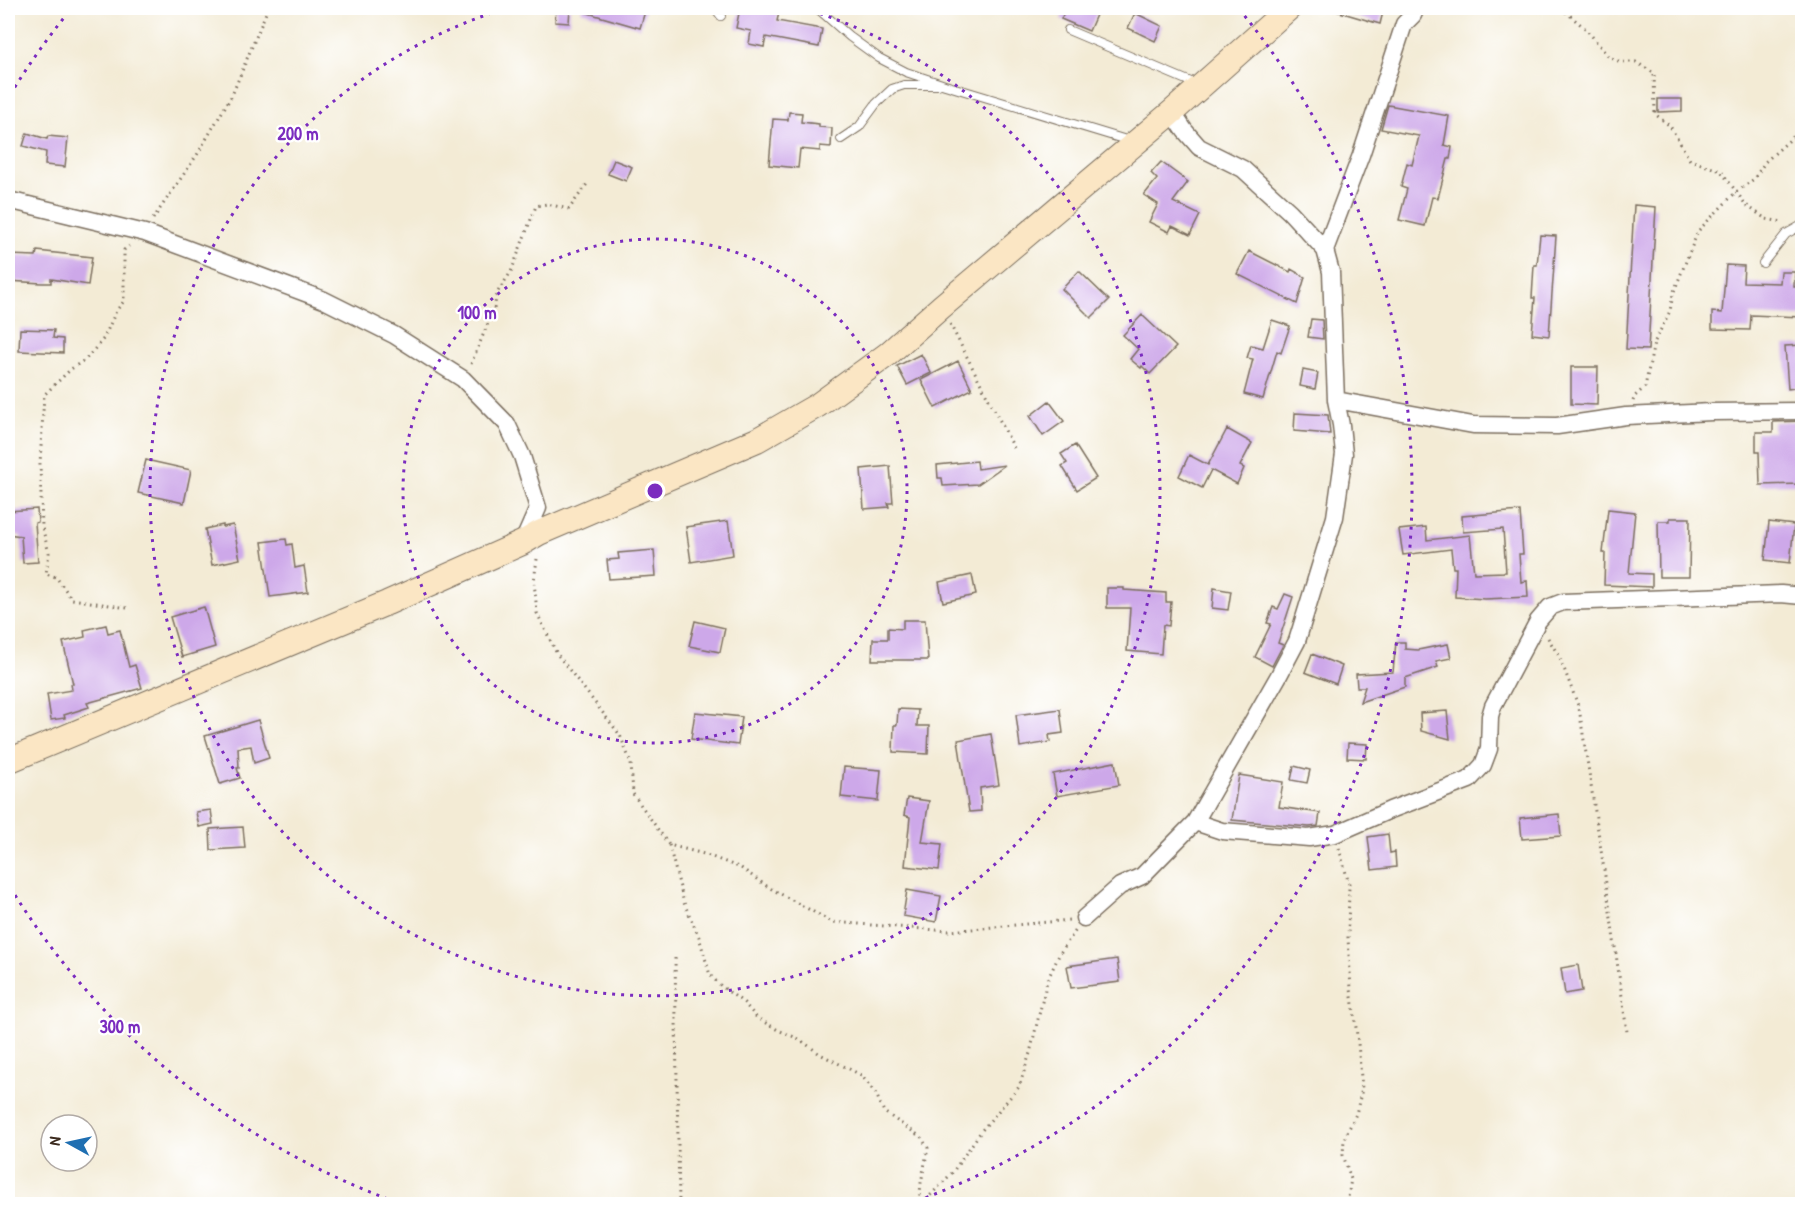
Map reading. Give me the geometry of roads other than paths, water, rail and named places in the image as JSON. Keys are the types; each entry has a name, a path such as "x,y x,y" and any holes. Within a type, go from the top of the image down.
{"street":[{"path":"8,762 387,603 757,440 818,405 888,354 1172,112 1289,8"},
{"path":"1325,250 1361,155 1404,24 1416,8"},
{"path":"1084,918 1120,886 1142,876 1195,822 1278,677 1297,641 1335,517 1344,453 1336,400 1331,272 1325,250 1290,212 1244,169 1199,147 1172,112"},
{"path":"8,200 145,233 324,300 394,334 463,379 507,424 522,456 538,508 531,538"},
{"path":"1336,400 1473,425 1557,426 1626,416 1803,411"},
{"path":"1195,822 1222,831 1309,838 1335,834 1469,780 1483,765 1490,749 1490,716 1493,706 1538,621 1550,607 1563,602 1781,594 1803,596"}],"lane":[{"path":"715,8 721,16"},
{"path":"817,8 850,37 879,58 906,72 945,86 1136,143"},
{"path":"1068,30 1201,86"},
{"path":"841,139 859,127 876,104 892,89 904,85 945,86"},
{"path":"1763,263 1786,234 1803,225"}]}
